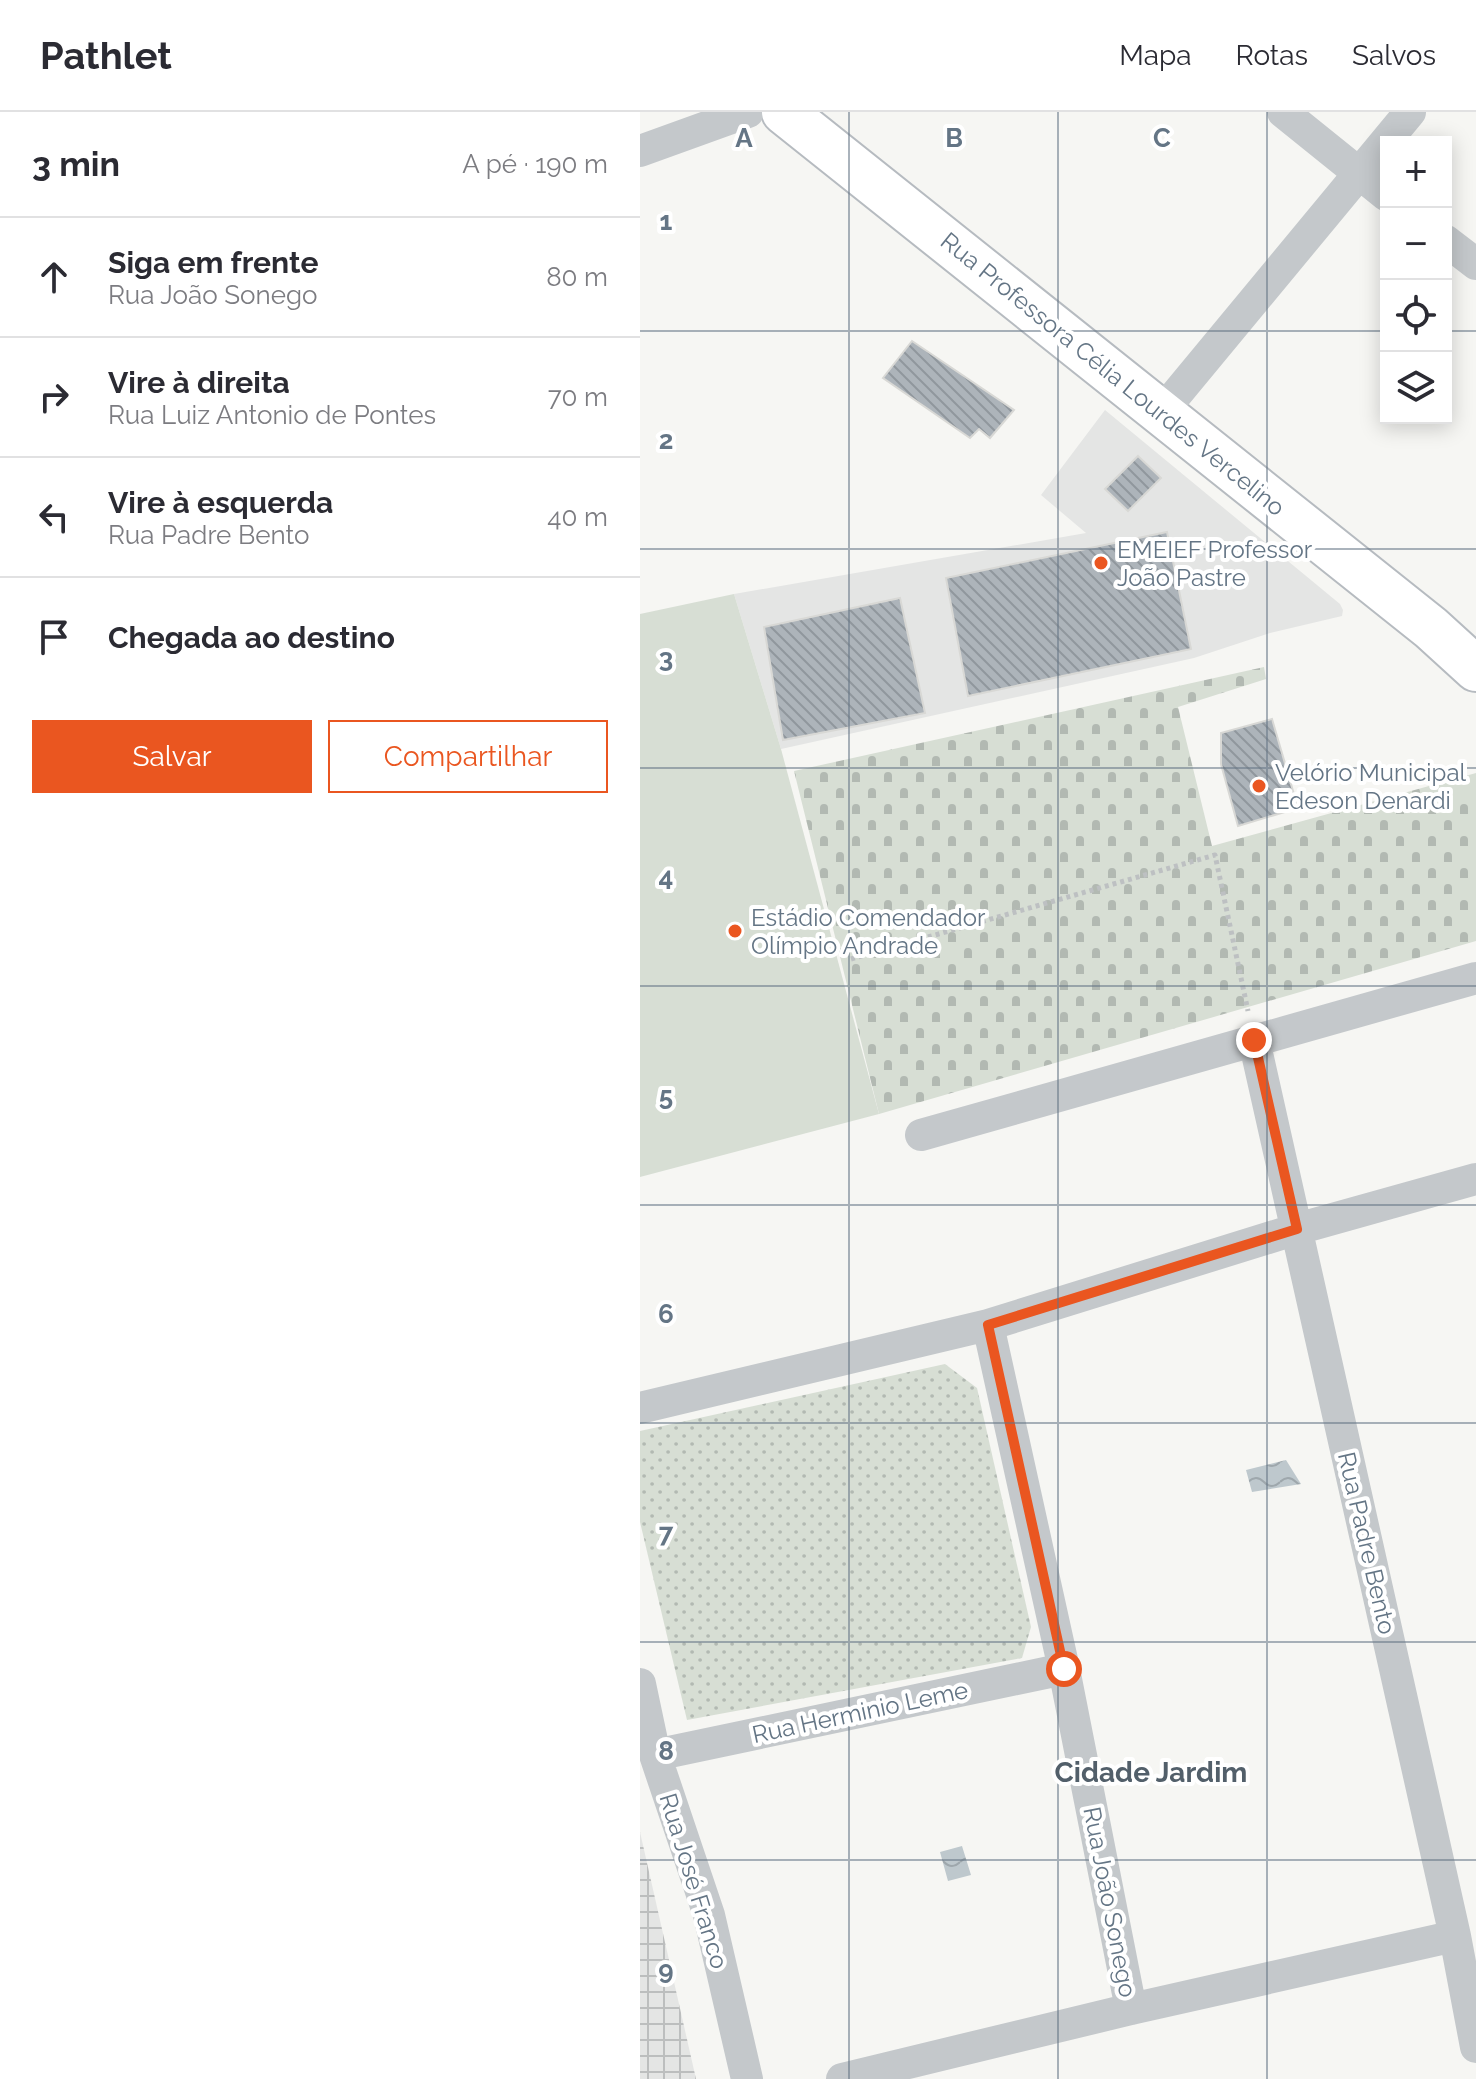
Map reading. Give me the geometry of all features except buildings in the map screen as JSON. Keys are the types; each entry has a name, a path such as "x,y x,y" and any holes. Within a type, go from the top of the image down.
{"main road":[{"name":"Rua Professora Célia Lourdes Vercelino","path":"784,112 1431,628 1476,669"}],"street":[{"path":"640,151 748,112"},
{"path":"1283,112 1380,190"},
{"path":"1160,414 1410,112"},
{"path":"1452,246 1476,264"},
{"path":"921,1135 1476,978"},
{"name":"Rua Padre Bento","path":"1254,1040 1455,1936 1476,2047"},
{"path":"640,1408 988,1325 1297,1229 1476,1179"},
{"name":"Rua João Sonego","path":"988,1325 1064,1669 1131,2009"},
{"name":"Rua Herminio Leme","path":"655,1755 1064,1669"},
{"name":"Rua José Franco","path":"640,1684 655,1755 709,1915 747,2079"},
{"path":"842,2079 1131,2009 1455,1936"}],"path":[{"path":"851,959 1215,855 1254,1040"}],"shaded area":[{"name":"EMEIEF Professor João Pastre","path":"1105,410 1340,604 1342,616 1270,633 1194,658 781,749 734,594 1086,533 1041,495"},
{"path":"640,1832 696,2079 640,2079"}],"green space":[{"name":"Estádio Comendador Olímpio Andrade","path":"734,594 781,749 879,1114 640,1177 640,614"},
{"path":"1264,667 1266,679 1178,707 1212,846 1476,773 1476,941 879,1114 794,771"},
{"path":"945,1364 977,1388 1031,1627 1022,1658 687,1720 640,1522 640,1431"}],"water":[{"path":"1286,1460 1301,1484 1252,1492 1246,1470"},
{"path":"962,1846 971,1875 948,1881 940,1852"}],"place":[{"name":"EMEIEF Professor João Pastre","path":"1101,563"},
{"name":"Velório Municipal Edeson Denardi","path":"1259,786"},
{"name":"Estádio Comendador Olímpio Andrade","path":"735,931"}],"district":[{"name":"Cidade Jardim","path":"1151,1772"}],"route":[{"path":"1064,1669 988,1325 1297,1229 1254,1040"}]}
